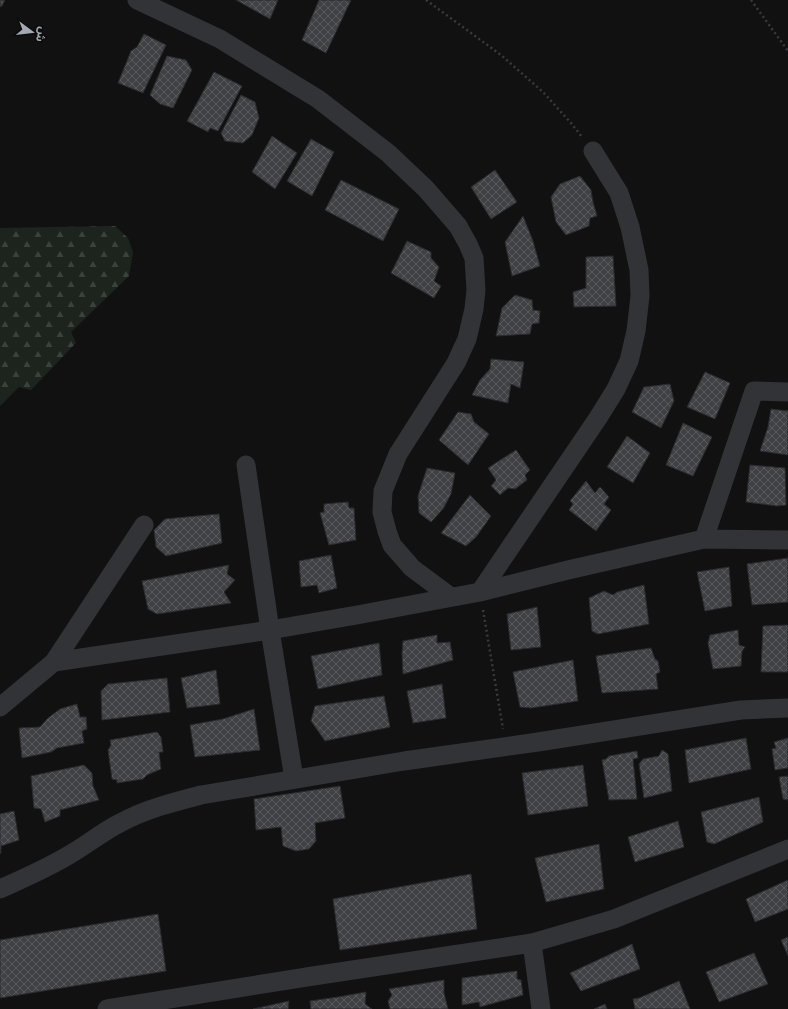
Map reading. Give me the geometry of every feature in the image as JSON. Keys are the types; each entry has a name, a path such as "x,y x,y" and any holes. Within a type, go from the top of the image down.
{"street":[{"path":"137,0 220,38 318,99 388,153 426,189 458,226 468,244 474,258 476,290 474,309 467,339 456,363 398,454 384,490 382,512 386,531 392,545 412,568 451,597"},
{"path":"480,592 598,418 616,389 629,361 636,332 640,296 639,270 630,227 619,193 594,152"},
{"path":"704,539 754,391 788,392"},
{"path":"246,465 270,630 294,779"},
{"path":"0,707 54,662 144,525"},
{"path":"54,662 270,630 480,592 704,539 788,540"},
{"path":"0,889 37,873 73,853 120,823 169,803 201,795 404,761 506,747 742,710 788,708"},
{"path":"107,1009 305,977 532,943 614,919 788,849"},
{"path":"532,943 541,1009"}],"path":[{"path":"426,0 501,56 544,92 571,122 594,152"},
{"path":"751,0 788,51"},
{"path":"480,592 506,747"}],"green space":[{"path":"115,226 128,238 133,252 129,276 71,332 76,343 31,390 19,387 0,406 0,228"}],"building":[{"path":"0,0 5,0 0,7"},
{"path":"236,0 278,0 270,19"},
{"path":"319,0 351,0 326,53 302,40"},
{"path":"144,34 166,45 143,93 118,83 131,51 137,47"},
{"path":"167,56 186,60 192,70 173,108 160,104 150,95"},
{"path":"214,72 242,86 218,131 210,128 208,132 187,121"},
{"path":"241,95 255,102 259,118 252,135 243,143 225,141 221,133"},
{"path":"272,136 297,153 275,189 252,172"},
{"path":"311,139 334,152 312,196 287,181"},
{"path":"495,170 517,202 491,219 471,187"},
{"path":"580,176 591,190 597,216 590,218 589,226 566,235 556,222 551,197 560,184"},
{"path":"341,180 399,209 383,241 325,210"},
{"path":"523,216 533,241 540,266 512,276 505,242"},
{"path":"407,241 431,252 431,258 439,267 434,281 441,286 434,298 391,273"},
{"path":"613,256 616,306 574,307 573,292 586,288 586,257"},
{"path":"515,295 532,300 533,310 540,311 539,323 532,324 530,334 496,336 502,308"},
{"path":"491,359 524,362 520,388 511,384 508,403 472,395 480,380 490,369"},
{"path":"705,372 730,383 715,419 687,407"},
{"path":"670,384 674,401 661,428 632,412 644,387"},
{"path":"771,409 788,411 788,455 760,451 768,427"},
{"path":"458,412 471,414 474,422 489,434 468,465 439,440"},
{"path":"683,423 712,437 693,476 666,465"},
{"path":"627,436 650,453 633,483 607,467"},
{"path":"516,450 530,470 525,475 527,480 515,489 508,488 500,495 491,486 496,480 488,468"},
{"path":"750,465 785,468 786,505 777,506 746,502"},
{"path":"427,468 455,473 451,494 443,509 431,522 419,513 418,496"},
{"path":"586,481 595,493 600,487 609,497 604,504 611,510 596,531 569,510 573,504 570,501"},
{"path":"470,495 491,516 476,537 466,546 441,533"},
{"path":"348,502 349,508 354,508 356,540 329,545 320,513 324,512 324,504"},
{"path":"219,514 222,543 166,556 156,547 154,530 165,519"},
{"path":"331,555 337,588 319,593 317,585 301,587 299,561"},
{"path":"788,558 788,602 752,605 747,564"},
{"path":"229,565 227,574 235,580 224,592 231,603 157,614 148,609 142,581"},
{"path":"729,567 732,606 705,611 697,572"},
{"path":"644,585 649,624 598,634 592,631 589,598 604,591 613,595 617,592"},
{"path":"537,607 541,647 511,650 507,614"},
{"path":"788,625 788,672 761,672 763,626"},
{"path":"738,630 739,645 745,647 742,651 741,666 713,669 708,643 710,635"},
{"path":"437,635 437,643 450,642 453,660 403,674 403,641"},
{"path":"379,643 382,675 318,689 311,656"},
{"path":"651,648 655,659 658,661 660,672 656,674 658,689 602,693 596,656"},
{"path":"573,660 578,701 531,708 520,707 513,672"},
{"path":"216,670 220,704 187,708 181,678"},
{"path":"167,678 170,712 102,720 101,691 108,684"},
{"path":"442,684 446,718 413,723 407,691"},
{"path":"384,696 390,727 325,741 311,721 315,706"},
{"path":"77,704 80,717 86,717 87,729 82,731 84,743 57,748 51,752 22,758 19,728 40,727 48,718 60,709"},
{"path":"254,709 260,750 195,757 190,725 223,719"},
{"path":"157,732 161,737 163,752 159,752 161,769 147,775 143,779 117,783 117,780 112,779 108,750 111,745 110,740"},
{"path":"746,738 751,769 689,783 685,750"},
{"path":"788,738 788,768 775,770 772,749 776,748 774,742"},
{"path":"662,750 668,754 672,791 644,798 639,764 643,759 659,756"},
{"path":"637,751 638,758 633,759 637,799 609,800 602,760 609,756"},
{"path":"84,765 92,773 93,786 99,800 60,810 60,816 45,822 41,809 34,808 31,776"},
{"path":"583,765 588,806 528,815 522,773"},
{"path":"788,776 788,800 783,799 779,777"},
{"path":"340,786 345,818 315,823 316,841 309,849 296,851 283,846 281,827 256,830 254,799"},
{"path":"759,797 763,822 714,844 707,842 701,812"},
{"path":"14,811 19,840 1,846 0,854 0,814"},
{"path":"678,821 684,847 635,862 628,837"},
{"path":"599,844 604,889 546,902 535,858"},
{"path":"471,874 477,929 340,950 333,899"},
{"path":"788,880 788,909 755,922 746,899"},
{"path":"158,914 166,971 0,998 0,940"},
{"path":"788,937 788,956 781,940"},
{"path":"632,944 640,969 581,991 570,973"},
{"path":"754,953 768,984 719,1002 706,972"},
{"path":"517,971 517,979 521,980 523,995 480,1007 479,1002 462,1005 462,978"},
{"path":"444,980 444,993 448,1009 390,1009 388,1001 392,995 389,989"},
{"path":"679,981 690,1009 635,1009 633,999 639,998"},
{"path":"366,992 365,1004 372,1009 311,1009 310,1001"},
{"path":"289,1001 288,1009 253,1009"},
{"path":"605,1004 607,1009 594,1009"}]}
